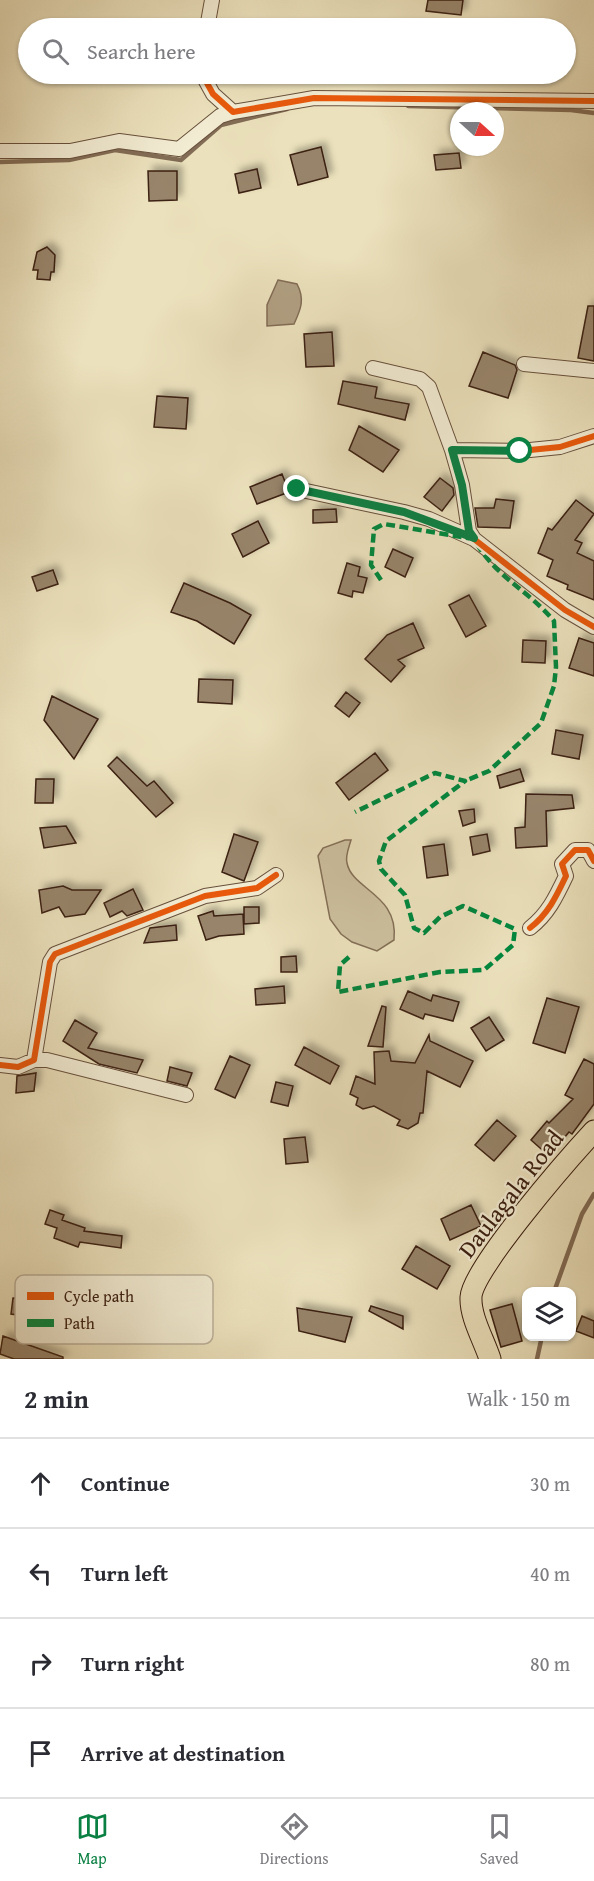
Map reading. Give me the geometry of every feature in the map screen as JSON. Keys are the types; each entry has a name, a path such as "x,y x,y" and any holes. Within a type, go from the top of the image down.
{"main road":[{"name":"Daulagala Road","path":"490,1359 471,1306 475,1281 560,1167 594,1131"}],"street":[{"path":"209,18 212,0"},
{"path":"208,84 213,94 233,112"},
{"path":"0,151 70,151 119,141 178,149 220,116 314,98 594,100"},
{"path":"524,364 594,371"},
{"path":"373,368 420,379 429,387 452,450 462,485 469,531 474,538 565,610 594,627"},
{"path":"452,450 520,451 560,447 594,436"},
{"path":"297,489 404,512 474,538"},
{"path":"530,928 545,916 557,896 566,876 562,864 575,850 588,850 594,861"},
{"path":"34,1060 50,962 55,954 204,896 257,888 276,875"},
{"path":"0,1065 18,1067 34,1060 47,1060 186,1095"}],"shaded area":[{"path":"278,280 297,284 301,294 300,309 294,324 267,326 267,305"},
{"path":"351,840 346,857 351,872 383,903 394,925 394,940 377,951 352,942 341,934 330,919 318,856 323,848"}],"building":[{"path":"428,0 463,0 461,15 426,11"},
{"path":"321,147 328,177 298,185 290,155"},
{"path":"450,154 450,156 459,156 461,168 436,170 434,155"},
{"path":"257,169 261,188 239,193 235,174"},
{"path":"148,171 177,171 177,200 149,201"},
{"path":"47,247 55,255 54,272 51,272 50,280 37,279 38,270 33,270 37,252"},
{"path":"588,306 594,306 594,361 578,358"},
{"path":"332,332 334,366 306,367 304,334"},
{"path":"483,352 515,365 517,370 508,398 469,386"},
{"path":"343,381 377,387 375,398 409,404 405,420 338,404"},
{"path":"157,396 188,398 186,429 154,427"},
{"path":"359,426 399,450 383,472 349,450"},
{"path":"282,474 289,492 257,504 250,487"},
{"path":"440,478 453,488 454,495 442,511 424,497"},
{"path":"496,499 514,501 510,528 478,527 475,508 494,508"},
{"path":"576,500 594,514 575,540 582,543 577,553 594,561 594,600 567,589 568,585 547,576 553,560 538,553 548,528 552,530"},
{"path":"336,509 337,522 313,523 313,510"},
{"path":"258,521 269,543 243,557 232,534"},
{"path":"393,549 413,558 405,577 385,567"},
{"path":"347,563 360,567 358,576 367,578 363,593 353,591 352,597 338,593"},
{"path":"53,570 58,584 37,591 32,577"},
{"path":"184,583 251,615 234,644 197,621 171,612"},
{"path":"469,595 486,626 466,637 449,605"},
{"path":"413,623 424,648 398,660 405,666 391,682 365,659 387,635"},
{"path":"579,638 594,643 594,676 569,668"},
{"path":"523,640 546,641 545,663 522,662"},
{"path":"199,679 233,680 232,704 198,702"},
{"path":"346,692 360,703 349,717 335,706"},
{"path":"52,696 98,719 74,759 44,720"},
{"path":"556,730 583,735 579,759 552,754"},
{"path":"375,753 388,770 349,800 336,783"},
{"path":"117,757 147,786 154,781 173,803 156,817 108,766"},
{"path":"520,769 524,781 500,788 497,776"},
{"path":"36,779 54,779 53,803 35,803"},
{"path":"526,794 572,795 574,808 546,811 547,846 516,848 515,828 525,827"},
{"path":"474,809 475,822 463,826 459,811"},
{"path":"66,826 76,843 44,848 40,828"},
{"path":"234,834 258,842 244,881 222,872"},
{"path":"487,834 490,851 473,855 470,837"},
{"path":"444,844 448,875 427,878 423,847"},
{"path":"63,886 72,890 101,890 85,914 65,917 59,907 42,913 39,890"},
{"path":"133,889 143,910 127,916 122,911 110,917 104,903"},
{"path":"244,907 259,907 259,923 244,924"},
{"path":"213,911 214,916 243,914 244,934 219,936 206,940 198,916"},
{"path":"176,925 177,940 144,943 150,928"},
{"path":"296,956 297,972 281,972 281,957"},
{"path":"284,986 285,1003 256,1005 255,989"},
{"path":"408,991 431,1001 433,995 459,1002 453,1021 425,1014 423,1019 400,1009"},
{"path":"547,998 579,1007 565,1053 533,1043"},
{"path":"382,1006 386,1007 383,1047 368,1046"},
{"path":"489,1017 504,1040 486,1051 471,1028"},
{"path":"75,1020 97,1033 88,1048 143,1060 137,1073 99,1064 63,1041"},
{"path":"429,1035 430,1041 473,1061 460,1087 427,1071 423,1113 420,1113 418,1123 408,1129 397,1125 400,1120 374,1106 363,1109 356,1105 358,1098 350,1094 356,1076 375,1084 374,1052 389,1051 391,1061 415,1063"},
{"path":"304,1047 339,1066 330,1084 295,1065"},
{"path":"230,1056 250,1065 235,1098 215,1089"},
{"path":"584,1059 594,1064 594,1104 572,1134 569,1132 549,1156 531,1140 547,1121 549,1123 573,1099 565,1095"},
{"path":"170,1067 192,1073 187,1086 167,1081"},
{"path":"36,1073 34,1091 16,1093 17,1076"},
{"path":"276,1082 293,1086 288,1106 271,1102"},
{"path":"497,1120 516,1136 494,1161 475,1145"},
{"path":"305,1137 308,1162 286,1164 284,1139"},
{"path":"471,1205 481,1226 450,1240 441,1219"},
{"path":"50,1210 64,1215 62,1220 85,1228 84,1231 122,1236 121,1248 80,1242 78,1247 54,1238 57,1228 45,1224"},
{"path":"416,1246 450,1266 437,1289 402,1269"},
{"path":"13,1298 15,1298 15,1315 11,1314"},
{"path":"512,1304 522,1341 501,1347 490,1310"},
{"path":"371,1306 403,1316 403,1329 369,1311"},
{"path":"297,1308 352,1317 345,1342 299,1331"},
{"path":"582,1316 594,1321 594,1338 576,1331"},
{"path":"3,1336 15,1340 15,1344 26,1344 63,1357 63,1359 14,1359 0,1354"}],"waterway":[{"path":"408,106 571,110 594,113"},
{"path":"0,162 69,160 115,150 181,160 221,125 287,109"},
{"path":"556,1287 582,1214 594,1194"},
{"path":"537,1359 541,1341"}],"marked path":[{"path":"381,580 371,565 374,529 384,524 474,539 482,552 501,573 554,621 556,667 554,686 541,723 489,771 465,781"},
{"path":"349,957 340,965 338,992 440,972 484,970 513,945 515,929 463,906 440,917 424,933 414,928 405,895 381,869 379,861 386,841 465,781 435,773 355,812"}],"cycle path":[{"path":"208,84 213,94 233,112 314,98 594,101"},
{"path":"594,436 560,447 520,451 452,450 462,485 469,531 474,539 565,610 594,627"},
{"path":"530,928 542,917 555,898 566,876 562,864 575,850 588,850 594,861"},
{"path":"0,1065 18,1067 34,1060 50,962 55,954 205,896 257,888 276,875"}],"route":[{"path":"297,489 379,505 429,519 474,538 469,531 462,485 452,450 520,451"}]}
